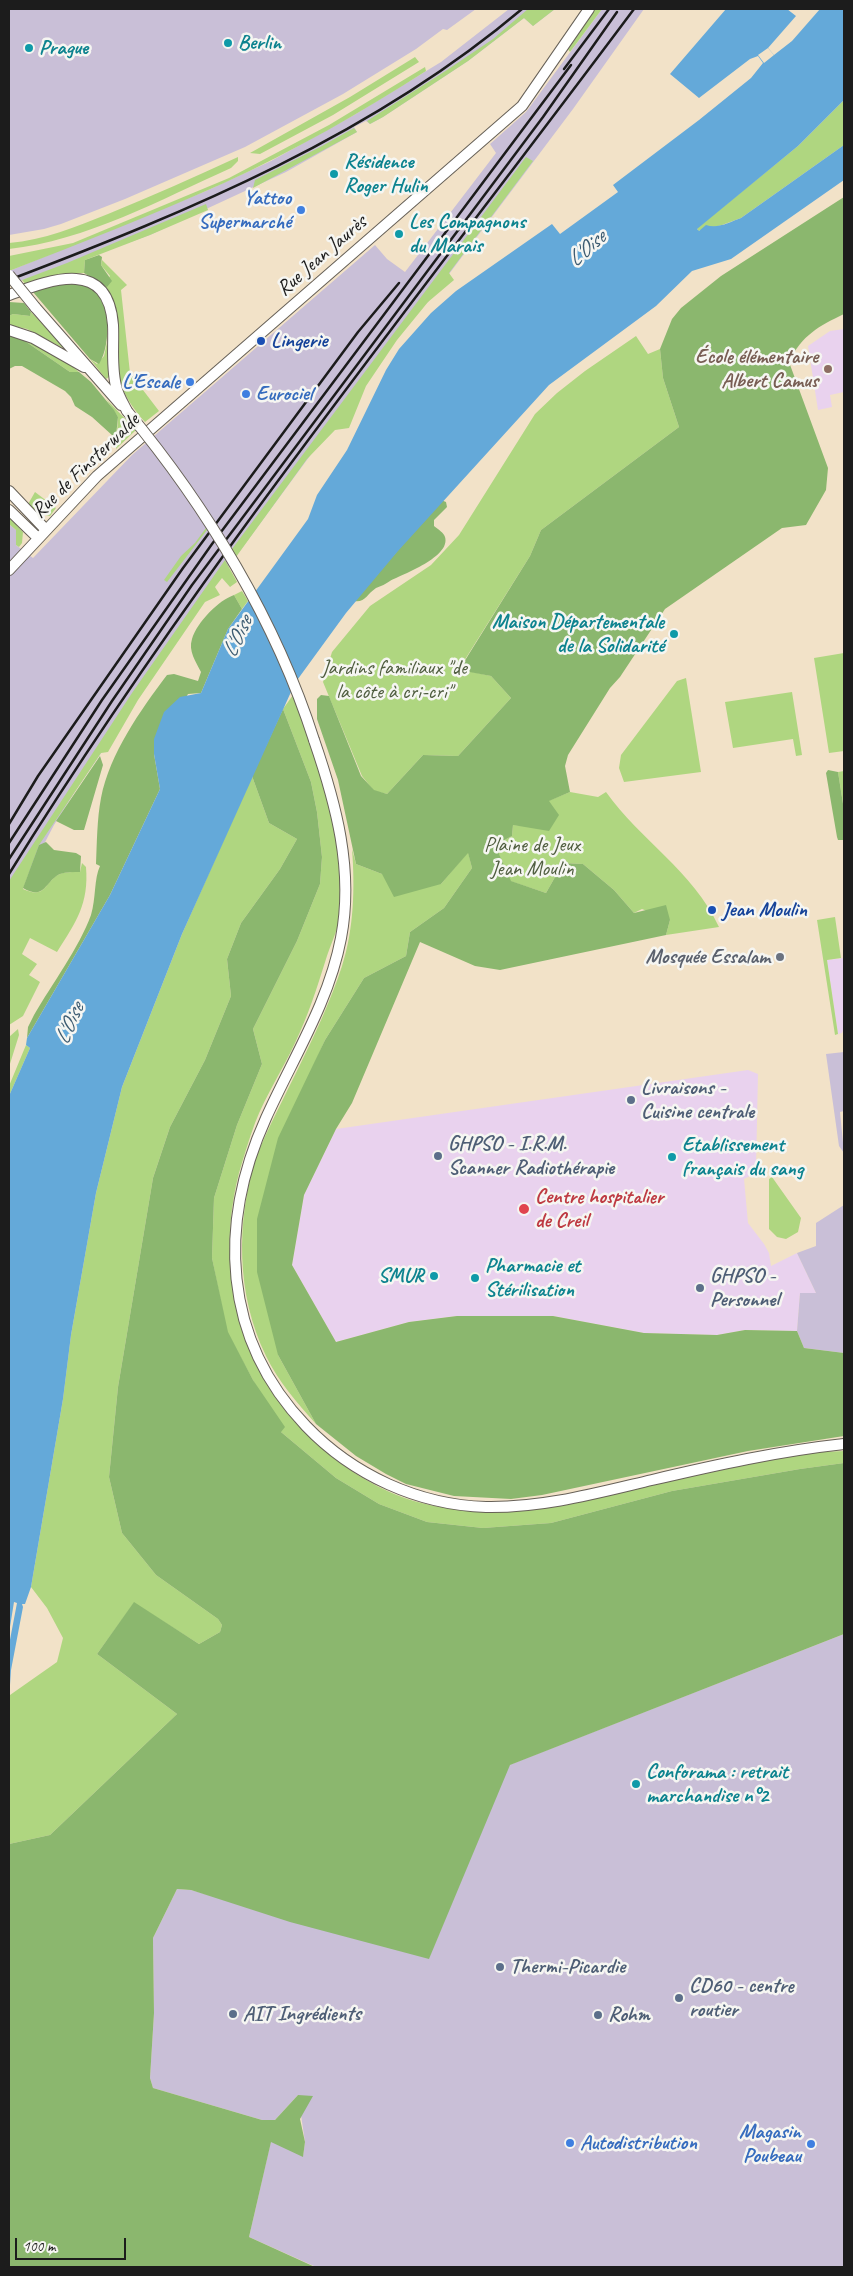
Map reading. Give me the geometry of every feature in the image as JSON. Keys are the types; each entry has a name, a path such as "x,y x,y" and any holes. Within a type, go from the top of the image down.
{"main road":[{"name":"Rue Jean Jaurès","path":"170,413 522,106 589,9"},
{"path":"9,275 126,411 188,492 236,569 278,648 299,697 332,795 342,845 346,897 342,934 320,1006 253,1150 240,1193 235,1239 237,1283 247,1326 264,1367 289,1405 303,1423 328,1447 374,1478 423,1497 480,1507 552,1502 745,1459 844,1444"},
{"path":"9,296 41,283 61,278 84,280 98,287 107,300 110,311 114,377 117,391 126,411"},
{"path":"9,330 33,338 92,372"},
{"name":"Rue de Finsterwalde","path":"9,570 93,480 170,413"},
{"path":"9,491 46,530"},
{"path":"9,510 38,538"}],"shaded area":[{"path":"9,9 476,9 447,30 443,29 416,49 343,94 245,147 125,199 61,224 9,235"},
{"path":"509,9 555,9 533,26 524,18 468,61 383,117 370,124 366,121 354,127 357,132 286,172 150,235 9,285 9,271 206,191 271,161 354,115 441,62"},
{"path":"602,9 644,9 573,109 428,302 415,313 223,574 76,790 54,825 21,888 9,904 9,524 16,530 16,545 33,558 132,455 375,245 387,259 405,272 496,153 490,144 526,112"},
{"name":"École élémentaire Albert Camus","path":"844,329 844,392 830,395 832,407 818,410 808,346 830,331"},
{"path":"844,958 844,1028 842,1033 838,1034 827,960"},
{"path":"844,1052 844,1111 840,1112 844,1153 839,1146 826,1054"},
{"name":"Centre hospitalier de Creil","path":"748,1070 758,1074 756,1167 750,1176 744,1179 748,1223 769,1253 771,1266 797,1253 816,1293 800,1293 797,1331 745,1330 717,1335 644,1333 553,1316 457,1316 409,1322 336,1342 292,1265 304,1195 336,1129"},
{"path":"844,1205 844,1353 804,1348 797,1331 800,1293 816,1293 797,1253 816,1246 816,1223"},
{"path":"844,1634 844,2267 316,2267 249,2237 271,2141 303,2156 305,2142 298,2095 275,2120 262,2120 153,2088 150,2078 154,2013 153,1938 177,1889 191,1890 429,1958 509,1765"}],"green space":[{"path":"528,9 555,9 533,26 524,18 468,61 383,117 370,124 367,121 493,39"},
{"path":"595,9 602,9 570,52 568,49"},
{"path":"415,57 419,62 333,115 260,154 250,153 350,97"},
{"path":"425,67 426,71 377,101 250,171 144,218 9,271 9,256 73,243 229,178 329,125"},
{"path":"844,100 844,145 741,218 698,231 697,228 798,146"},
{"path":"354,128 357,132 253,188 255,180"},
{"path":"238,157 238,161 231,168 123,217 66,237 9,249 9,243 47,236 84,224"},
{"path":"526,157 533,161 449,273 454,280 428,302 397,340 366,386 349,428 335,430 307,459 236,557 232,549"},
{"path":"844,197 844,314 812,332 800,345 789,362 828,468 826,490 806,525 782,528 665,609 620,677 610,688 568,755 565,766 570,792 549,801 559,815 549,831 513,825 512,836 495,845 511,881 546,893 563,863 583,864 614,890 634,913 666,905 670,920 666,935 500,970 475,966 420,942 352,1103 336,1129 304,1195 292,1265 336,1342 409,1322 457,1316 553,1316 644,1333 717,1335 745,1330 797,1331 804,1348 844,1353 844,1436 748,1451 542,1495 511,1499 454,1496 406,1484 356,1456 316,1424 278,1355 257,1272 257,1219 278,1138 325,1040 364,978 406,956 410,932 444,908 472,868 468,853 441,884 394,897 382,874 356,864 338,780 317,719 317,699 321,695 329,696 361,776 374,790 387,794 423,755 458,756 511,698 491,676 459,670 530,556 541,530 679,427 663,378 660,349 672,319 681,308 721,276"},
{"path":"206,204 208,210 85,260 84,273 60,274 26,285 22,280 67,263"},
{"path":"99,255 102,257 101,265 112,281 107,287 84,273 85,260"},
{"path":"102,260 127,285 121,290 130,373 159,411 145,422 126,397 122,387 118,361 116,309 112,297 104,286 110,276 101,265"},
{"path":"56,284 84,284 93,289 100,297 107,320 107,332 106,344 99,364 90,359 33,292"},
{"path":"9,302 24,303 31,312 30,316 13,314 9,316"},
{"path":"31,312 67,350 27,329 9,325 9,316 13,314 30,316"},
{"path":"9,336 22,339 70,372 79,372 91,382 118,417 116,436 113,436 92,417 75,406 71,397 65,391 22,366 15,366 9,369"},
{"name":"Jardins familiaux \"de la côte à cri-cri\"","path":"636,336 648,354 660,349 663,378 679,427 541,530 530,556 459,669 491,676 511,698 458,756 423,755 387,794 374,791 362,776 323,682 332,652 370,606 431,565 459,535 535,414 557,393 585,371"},
{"path":"22,339 52,353 79,372 70,372"},
{"path":"107,342 109,377 106,379 90,359 97,364 104,356"},
{"path":"106,399 136,430 116,449 118,417"},
{"path":"35,492 56,508 50,516 36,513 27,506"},
{"path":"441,500 446,502 447,507 434,520 434,526 445,537 445,544 441,551 425,564 376,588 361,601 354,601"},
{"path":"9,517 23,532 22,543 19,547 16,545 16,530 9,524"},
{"path":"206,528 207,530 167,582 164,580 181,556 195,543"},
{"path":"225,560 237,582 230,587 222,578 215,587 220,595 205,602 138,700 108,752 101,753 39,845 23,889 31,892 41,891 60,874 80,872 82,863 86,867 85,892 80,912 57,952 30,938 22,954 37,964 29,975 40,982 23,1016 9,1025 9,881 132,693"},
{"path":"242,591 248,601 242,609 234,595"},
{"path":"234,595 242,609 228,629 201,693 188,694 154,754 160,789 110,895 27,1038 28,1027 34,1015 72,953 91,915 100,866 96,864 101,798 111,765 127,733 167,675 174,674 198,681 201,672 193,656 191,648 192,639 209,612"},
{"path":"844,653 844,751 829,753 814,658"},
{"path":"686,678 701,772 624,782 619,768 621,755 677,681"},
{"path":"792,692 802,755 796,756 793,739 733,748 725,702"},
{"path":"293,695 322,777 337,833 342,890 339,919 304,1023 255,1123 236,1185 230,1235 232,1272 235,1286 262,1368 282,1404 319,1445 364,1479 389,1492 415,1501 454,1509 493,1510 545,1507 803,1453 844,1451 844,1463 672,1491 551,1523 483,1528 427,1522 379,1504 336,1478 281,1432 227,1332 212,1258 214,1198 237,1125 262,1064 253,1029 297,941 320,884 322,857 317,812 311,782 283,709"},
{"path":"283,709 311,782 317,812 322,857 320,884 297,941 253,1029 262,1064 237,1125 214,1198 212,1258 228,1332 253,1380 285,1427 281,1432 336,1478 379,1504 427,1522 483,1528 551,1523 672,1491 844,1463 844,1634 510,1765 429,1959 290,1922 191,1890 177,1889 153,1938 154,2013 150,2078 153,2088 262,2120 275,2120 298,2095 313,2096 300,2119 305,2142 303,2157 271,2142 249,2237 315,2267 9,2267 9,1844 50,1835 177,1714 97,1654 134,1602 199,1644 220,1632 222,1625 218,1619 156,1575 122,1533 109,1477 118,1387 153,1178 170,1127 205,1060 231,996 227,959 241,923 280,869 297,839 269,823 252,776"},
{"path":"100,756 103,765 84,830 74,830 56,821"},
{"path":"828,770 838,772 844,810 844,840 838,840 837,837 826,773"},
{"path":"844,771 844,810 838,772"},
{"path":"252,776 269,823 297,839 280,869 241,923 227,959 231,996 205,1060 170,1127 153,1178 118,1387 109,1477 122,1533 156,1575 218,1619 222,1625 220,1632 199,1644 134,1603 97,1654 177,1714 50,1835 9,1844 10,1695 57,1662 63,1638 47,1608 31,1587 63,1399 71,1335 96,1193 122,1087 182,934"},
{"name":"Plaine de Jeux Jean Moulin","path":"570,792 598,797 606,792 634,825 681,872 708,907 719,927 666,935 670,920 642,909 634,913 614,890 583,864 563,863 546,893 510,881 495,845 512,836 513,825 526,826 548,801"},
{"path":"46,842 54,850 76,853 81,856 80,872 60,874 40,891 30,891 23,888 39,845"},
{"path":"352,849 356,864 382,874 441,884 468,852 472,868 444,908 410,932 406,956 364,978 325,1040 313,1067 278,1355 316,1424 276,1374 256,1332 244,1283 242,1232 249,1182 256,1157 324,1014 342,966 353,908"},
{"path":"835,917 841,958 827,960 838,1034 835,1035 817,920"},
{"path":"18,1029 19,1035 9,1067 9,1037"},
{"path":"26,1045 30,1048 9,1096 9,1086"},
{"path":"772,1177 801,1218 798,1232 786,1239 777,1237 769,1229 769,1179"}],"water":[{"name":"L'Oise","path":"726,9 787,9 796,16 768,48 774,55 792,41 820,9 844,9 844,100 798,146 697,229 699,231 706,225 719,226 741,218 844,145 844,180 731,259 692,271 656,306 549,385 398,551 346,613 295,683 182,934 122,1087 96,1193 71,1335 63,1399 31,1587 25,1604 22,1604 11,1670 9,1700 9,1645 17,1603 14,1602 9,1633 9,1096 30,1048 26,1045 27,1038 110,895 160,789 154,754 154,739 164,712 180,697 201,693 228,629 308,519 317,495 347,450 386,370 399,349 431,313 456,291 552,224 560,234 618,192 613,185 751,78 763,63 758,56 750,59 699,98 670,74"}],"pier":[{"path":"768,48 774,55 764,63 758,55"}],"railway":[{"path":"9,280 145,226 278,166 342,132 404,95 465,54 522,9"},
{"path":"564,69 609,9"},
{"path":"9,874 155,652 233,543 392,328 634,9"},
{"path":"9,859 112,701 192,585 543,117 617,12"},
{"path":"9,843 102,700 212,544 571,65"},
{"path":"9,824 38,776 183,568 358,332 399,283"}],"place":[{"name":"Berlin","path":"228,43"},
{"name":"Prague","path":"29,48"},
{"name":"Résidence Roger Hulin","path":"334,174"},
{"name":"Yattoo Supermarché","path":"301,210"},
{"name":"Les Compagnons du Marais","path":"399,234"},
{"name":"Lingerie","path":"261,341"},
{"name":"École élémentaire Albert Camus","path":"828,369"},
{"name":"L'Escale","path":"190,382"},
{"name":"Eurociel","path":"246,394"},
{"name":"Maison Départementale de la Solidarité","path":"674,634"},
{"name":"Jean Moulin","path":"712,910"},
{"name":"Mosquée Essalam","path":"780,957"},
{"name":"Livraisons - Cuisine centrale","path":"631,1100"},
{"name":"GHPSO - I.R.M. Scanner Radiothérapie","path":"438,1156"},
{"name":"Etablissement français du sang","path":"672,1157"},
{"name":"Centre hospitalier de Creil","path":"524,1209"},
{"name":"SMUR","path":"434,1276"},
{"name":"Pharmacie et Stérilisation","path":"475,1278"},
{"name":"GHPSO - Personnel","path":"700,1288"},
{"name":"Conforama : retrait marchandise n°2","path":"636,1784"},
{"name":"Thermi-Picardie","path":"500,1967"},
{"name":"CD60 - centre routier","path":"679,1998"},
{"name":"AIT Ingrédients","path":"233,2014"},
{"name":"Rohm","path":"598,2015"},
{"name":"Autodistribution","path":"570,2143"},
{"name":"Magasin Poubeau","path":"811,2144"}]}
